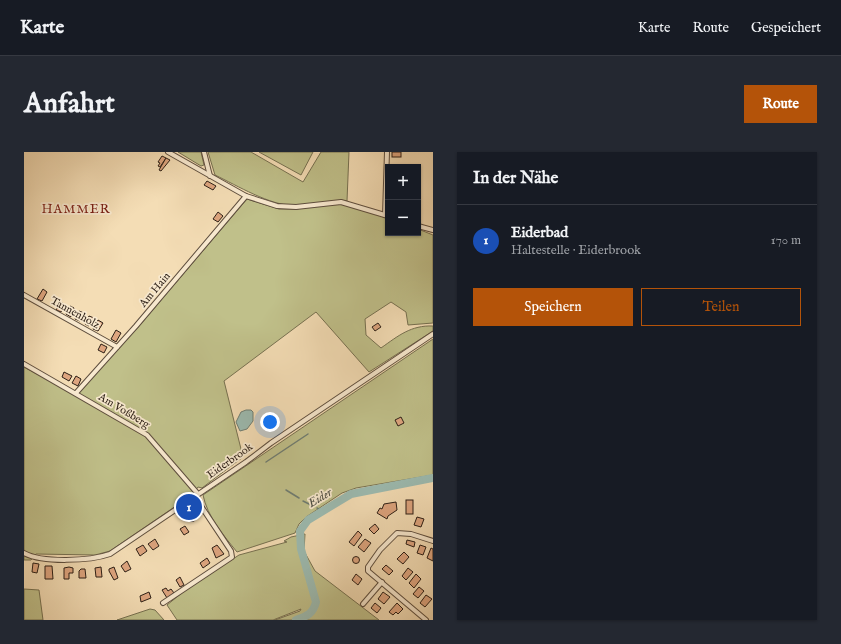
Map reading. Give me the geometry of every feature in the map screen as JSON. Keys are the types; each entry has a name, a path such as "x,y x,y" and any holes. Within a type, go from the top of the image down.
{"street":[{"path":"168,152 246,196 286,207 341,202 385,215"},
{"path":"204,152 210,176"},
{"path":"386,200 387,152"},
{"name":"Am Hain","path":"76,393 246,196"},
{"path":"421,227 433,230"},
{"name":"Tannenholz","path":"24,295 117,347"},
{"name":"Eiderbrook","path":"24,553 35,558 48,559 105,555 124,545 271,442 433,334"},
{"name":"Am Voßberg","path":"24,364 147,435 196,496 231,551 232,557 163,603"},
{"path":"426,620 368,571 368,568 380,550 397,533 411,534 433,541"},
{"path":"363,604 382,582"}],"green space":[{"path":"178,152 201,152 204,165 201,166"},
{"path":"208,152 251,152 303,182 321,152 349,152 347,201 334,201 295,206 285,205 264,199 215,175"},
{"path":"259,152 313,152 301,175"},
{"path":"247,199 279,209 296,209 338,203 345,204 385,217 385,236 421,236 421,230 433,235 433,323 408,325 406,312 391,302 365,319 366,335 381,348 411,329 433,326 433,331 369,372 316,312 224,381 243,457 202,488 198,487 192,495 110,551 95,555 36,554 31,560 24,560 24,367 76,395 139,326"},
{"path":"433,339 433,475 356,488 342,493 306,517 299,524 295,533 237,552 212,518 203,495"},
{"path":"305,534 304,551 315,571 379,620 275,620 300,611 301,609 273,620 177,620 167,605 183,592 239,555 287,542 284,541 291,537"},
{"path":"24,589 39,590 43,620 24,620"},
{"path":"150,609 155,610 164,620 117,620"}],"water":[{"path":"251,410 253,412 253,421 247,429 240,431 236,422 241,412"}],"building":[{"path":"392,152 401,152 401,157 392,157"},
{"path":"162,156 166,158 160,167 158,166 160,163 158,162"},
{"path":"166,158 170,160 161,171 159,170"},
{"path":"207,181 216,186 213,190 204,185"},
{"path":"218,212 223,216 218,222 213,219"},
{"path":"43,289 47,292 42,301 37,299"},
{"path":"61,302 65,305 61,312 56,310"},
{"path":"70,306 74,308 71,317 66,314"},
{"path":"79,311 84,313 80,321 75,319"},
{"path":"89,316 94,318 89,326 85,324"},
{"path":"98,320 103,323 98,331 93,329"},
{"path":"378,323 381,327 375,331 372,327"},
{"path":"116,330 121,333 116,342 111,339"},
{"path":"101,344 107,347 104,353 98,350"},
{"path":"64,372 72,376 69,381 62,377"},
{"path":"76,376 81,379 78,386 72,383"},
{"path":"401,417 404,423 398,426 395,420"},
{"path":"406,500 413,500 413,514 406,514"},
{"path":"396,502 397,510 388,516 387,519 377,513 380,508 382,509 384,504"},
{"path":"190,513 194,513 196,517 194,521 190,521 188,519 188,515"},
{"path":"417,517 424,519 421,527 414,525"},
{"path":"375,524 379,529 374,534 369,529"},
{"path":"185,526 189,532 184,535 180,529"},
{"path":"358,531 362,535 354,546 349,542"},
{"path":"155,539 159,546 153,550 148,544"},
{"path":"365,539 371,543 364,552 358,547"},
{"path":"407,540 415,542 414,547 406,544"},
{"path":"143,545 147,551 140,556 136,549"},
{"path":"217,545 224,554 216,558 212,548"},
{"path":"420,545 426,547 423,555 417,553"},
{"path":"431,548 433,549 433,561 427,558"},
{"path":"404,552 409,557 403,564 397,559"},
{"path":"356,556 359,557 359,563 356,564 353,563 352,560 353,557"},
{"path":"207,558 210,563 203,568 200,563"},
{"path":"127,561 131,569 125,572 121,566"},
{"path":"33,563 39,564 37,573 32,572"},
{"path":"386,565 393,571 389,575 382,569"},
{"path":"45,566 52,566 53,579 45,579"},
{"path":"101,567 102,577 96,577 95,568"},
{"path":"114,567 118,578 114,580 109,569"},
{"path":"64,568 73,568 73,573 69,573 69,579 64,579"},
{"path":"408,568 413,572 406,580 402,576"},
{"path":"81,569 85,569 86,578 79,578 79,571"},
{"path":"356,574 362,579 358,585 352,580"},
{"path":"416,574 421,579 414,588 409,583"},
{"path":"180,577 184,585 180,587 176,580"},
{"path":"419,587 424,591 418,598 413,594"},
{"path":"166,588 168,591 171,589 174,593 167,598 162,590"},
{"path":"149,592 151,598 141,602 140,596"},
{"path":"383,592 390,597 384,604 378,599"},
{"path":"426,595 432,599 425,607 420,603"},
{"path":"375,603 381,608 377,613 371,608"},
{"path":"397,603 403,609 398,614 396,612 393,615 389,612"}],"waterway":[{"path":"266,462 308,434"},
{"name":"Eider","path":"296,620 309,614 316,602 301,549 300,531 308,520 351,494 433,478"},
{"path":"286,490 299,498"},
{"path":"303,501 311,505"},
{"name":"Eider","path":"317,508 321,510"}],"place":[{"name":"Eiderbad","path":"189,507"}],"district":[{"name":"HAMMER","path":"76,209"}]}
